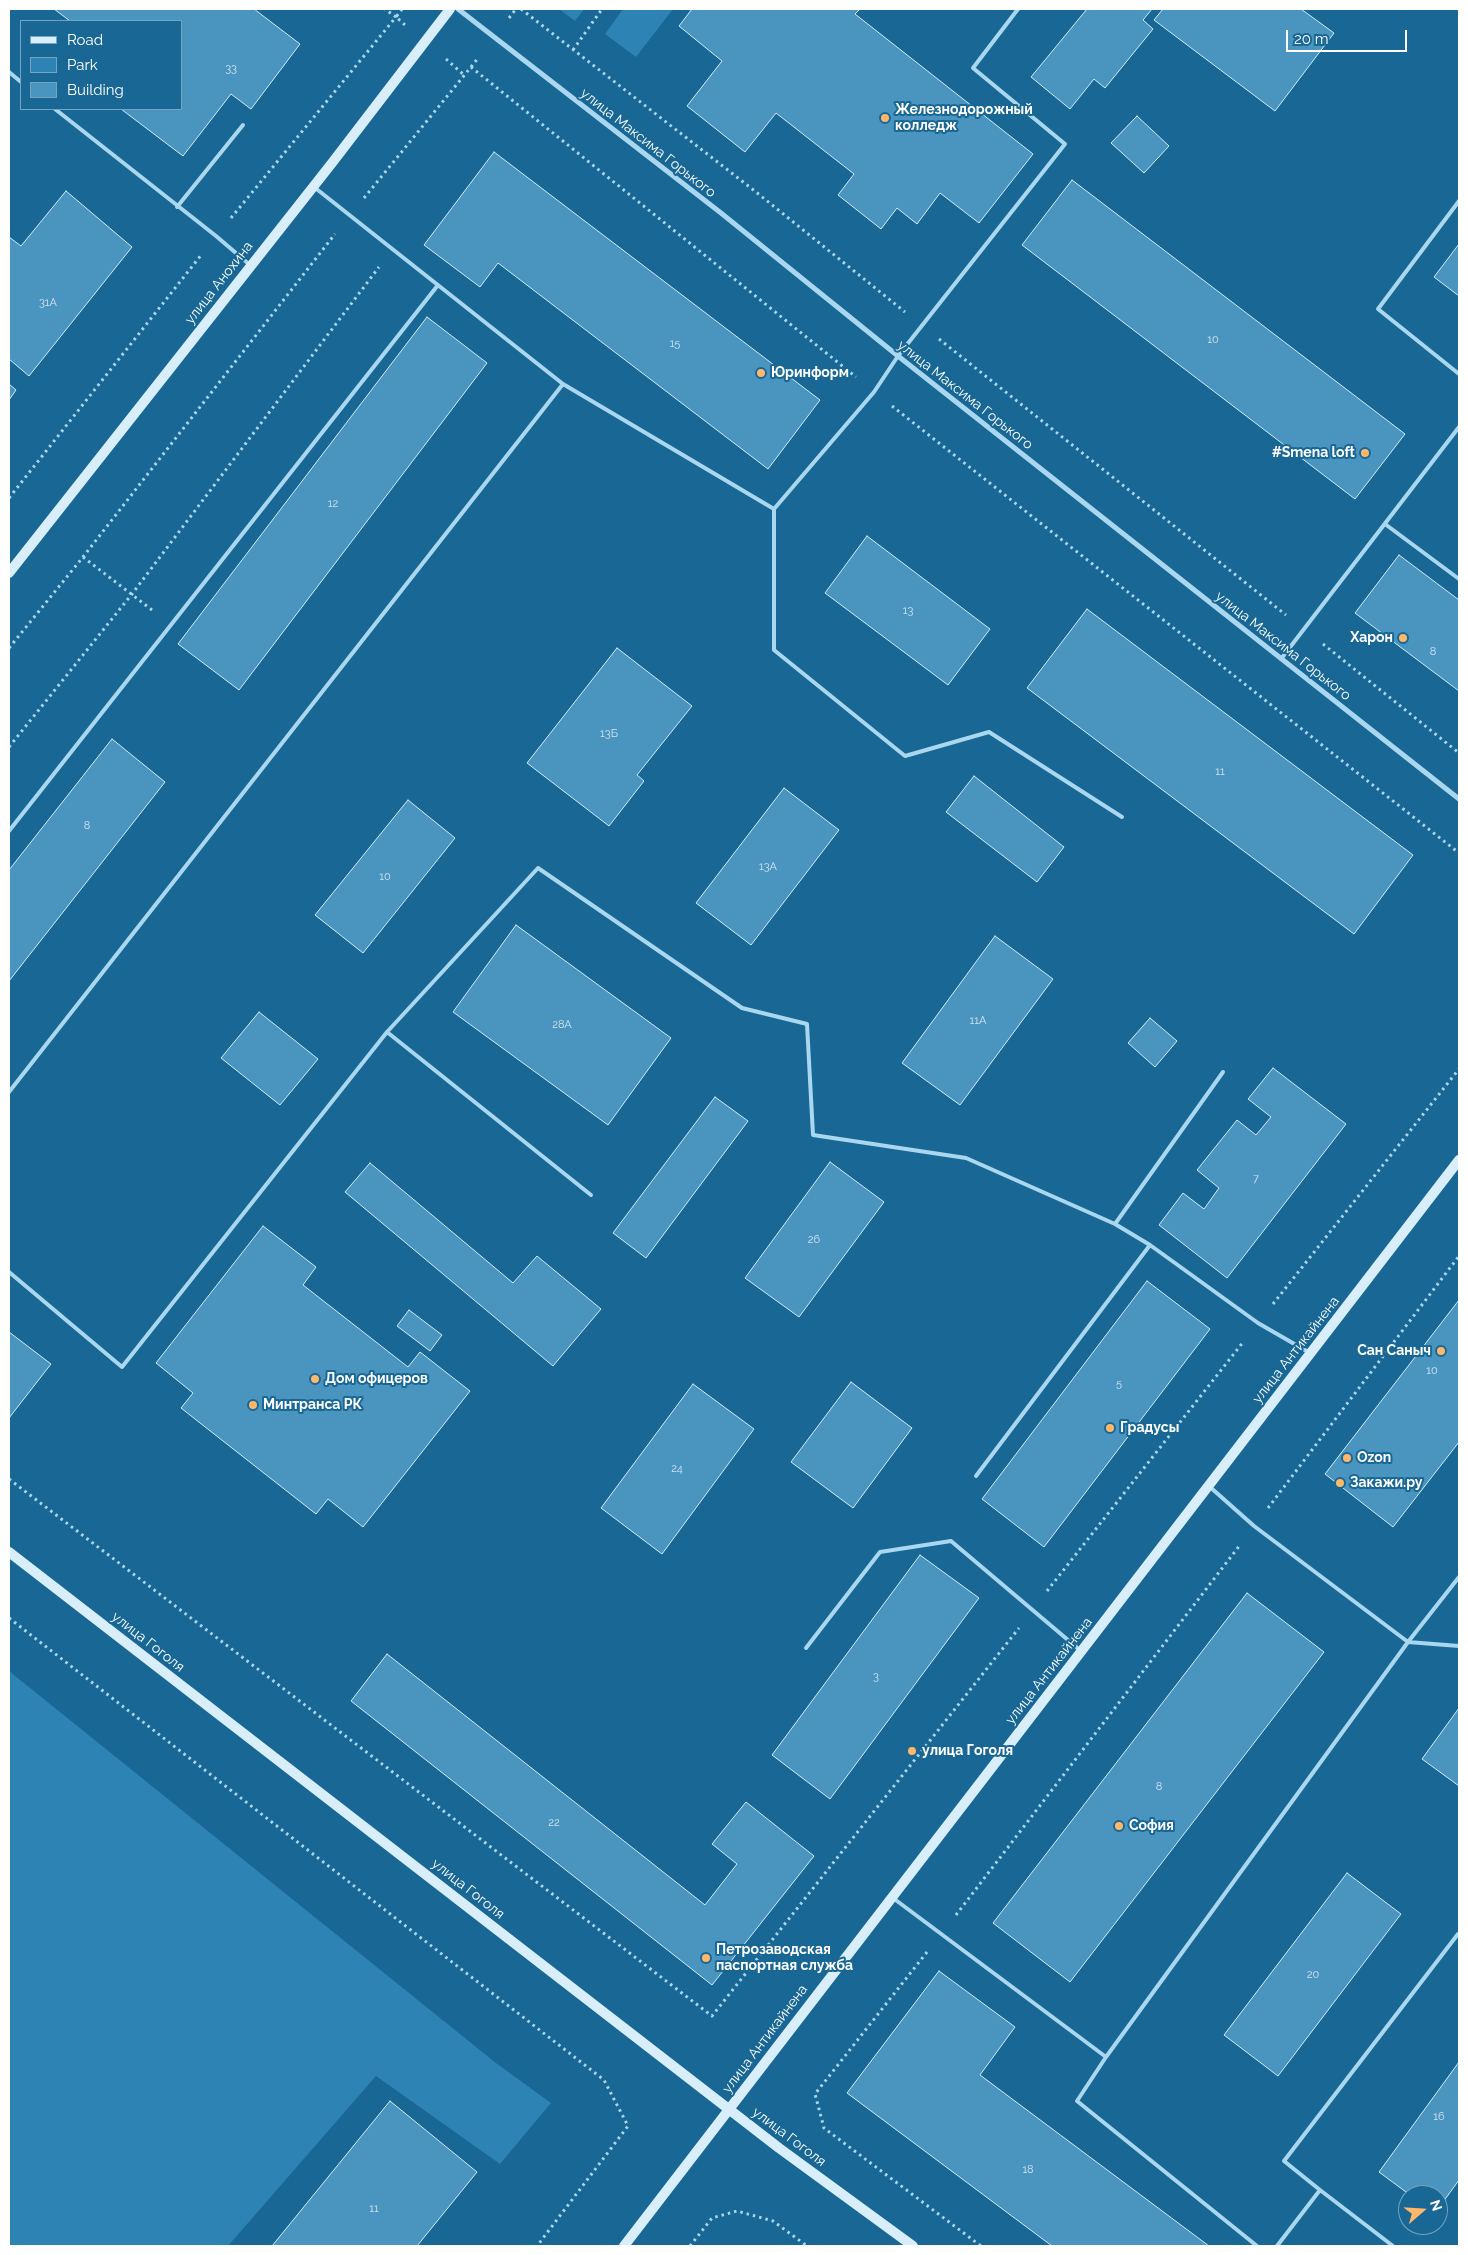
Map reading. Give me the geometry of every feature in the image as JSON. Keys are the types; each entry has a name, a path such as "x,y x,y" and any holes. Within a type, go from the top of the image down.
{"main road":[{"name":"улица Анохина","path":"9,573 450,9"},
{"name":"улица Антикайнена","path":"624,2246 1459,1160"},
{"name":"улица Гоголя","path":"9,1552 779,2148 913,2246"}],"street":[{"name":"улица Максима Горького","path":"458,9 713,207 898,356 1459,799"}],"lane":[{"path":"1018,9 973,68 1065,144 898,356 874,392 774,509 774,650 906,756 989,732 1122,817"},
{"path":"9,72 20,81"},
{"path":"56,110 250,265"},
{"path":"177,207 243,125"},
{"path":"312,186 563,384 774,509"},
{"path":"1459,201 1378,309 1459,374"},
{"path":"9,832 170,624 438,285"},
{"path":"9,1092 563,384"},
{"path":"1281,659 1459,427"},
{"path":"1385,524 1459,579"},
{"path":"9,1272 122,1367 387,1032 538,868 742,1008 808,1024 813,1134 966,1158 1115,1224 1150,1245 1258,1323 1311,1353"},
{"path":"387,1032 591,1195"},
{"path":"1115,1224 1223,1072"},
{"path":"976,1476 1150,1245"},
{"path":"1208,1486 1254,1526 1408,1642 1459,1646"},
{"path":"806,1648 880,1552 951,1542 1081,1651"},
{"path":"1257,2246 1077,2101 1106,2057 1408,1642 1459,1577"},
{"path":"891,1897 1106,2057"},
{"path":"1393,2246 1284,2161 1459,1935"},
{"path":"1276,2246 1320,2190"}],"path":[{"path":"396,17 402,9"},
{"path":"521,9 763,198 1459,753"},
{"path":"573,50 602,9"},
{"path":"9,648 83,557 351,215 471,67 874,392 1459,853"},
{"path":"9,747 132,594 393,249"},
{"path":"83,557 170,624"},
{"path":"9,1479 712,2016 1459,1069"},
{"path":"981,2246 824,2128 815,2094 941,1935 1459,1256"},
{"path":"9,1618 604,2080 628,2126 537,2246"},
{"path":"690,2246 712,2218 737,2211 773,2221 807,2246"}],"green space":[{"path":"559,9 584,9 575,21"},
{"path":"623,9 673,9 636,57 605,34"},
{"path":"9,1671 496,2063 551,2103 500,2164 376,2076 228,2246 9,2246"}],"building":[{"path":"54,9 254,9 300,44 251,109 231,94 183,156 122,110 182,110 182,20 69,20"},
{"name":"Железнодорожный колледж","path":"692,9 860,9 855,14 1033,154 979,223 940,193 917,224 897,208 881,229 838,195 854,174 776,113 745,152 687,106 722,61 679,26"},
{"path":"1087,9 1152,9 1143,20 1153,29 1105,88 1094,79 1070,109 1031,77"},
{"path":"1163,9 1301,9 1334,33 1275,111 1154,20"},
{"path":"1137,116 1169,146 1144,173 1111,143"},
{"path":"494,152 820,400 768,469 498,263 480,287 424,245"},
{"path":"1072,180 1405,434 1355,499 1022,245"},
{"path":"66,191 132,247 29,376 9,359 9,237 21,246"},
{"path":"1459,244 1459,296 1434,277"},
{"path":"427,317 487,363 239,690 178,644"},
{"path":"9,384 16,390 9,400"},
{"path":"867,536 990,629 948,685 825,593"},
{"path":"1399,555 1459,600 1459,691 1355,613"},
{"path":"1087,609 1413,855 1354,934 1027,688"},
{"path":"617,648 692,706 637,775 644,781 609,826 527,763"},
{"path":"112,739 165,782 9,981 9,870"},
{"path":"974,776 1064,847 1037,882 946,812"},
{"path":"784,788 839,830 751,945 696,903"},
{"path":"408,800 455,838 363,953 315,915"},
{"path":"516,925 671,1038 608,1125 453,1012"},
{"path":"995,936 1053,979 960,1105 902,1063"},
{"path":"259,1012 318,1059 280,1105 221,1058"},
{"path":"1150,1018 1177,1041 1155,1067 1128,1043"},
{"path":"1273,1068 1346,1124 1227,1278 1159,1225 1183,1193 1204,1209 1219,1188 1197,1170 1237,1120 1256,1135 1271,1117 1248,1099"},
{"path":"715,1097 748,1121 646,1258 613,1233"},
{"path":"830,1162 884,1202 799,1317 745,1278"},
{"path":"370,1163 513,1283 537,1256 601,1309 553,1366 345,1192"},
{"name":"Дом офицеров","path":"263,1226 316,1267 303,1285 408,1367 420,1352 470,1391 363,1527 328,1499 316,1514 181,1408 193,1393 156,1363"},
{"path":"1147,1281 1210,1329 1044,1547 982,1499"},
{"path":"1459,1300 1459,1442 1393,1527 1325,1474"},
{"path":"409,1310 442,1335 430,1351 397,1326"},
{"path":"9,1332 51,1364 9,1418"},
{"path":"851,1382 912,1428 853,1508 791,1462"},
{"path":"693,1384 754,1429 662,1554 601,1508"},
{"path":"920,1555 979,1598 830,1799 772,1755"},
{"path":"1247,1593 1324,1652 1070,1982 993,1923"},
{"path":"387,1654 705,1905 737,1864 712,1844 746,1802 814,1856 712,1985 351,1701"},
{"path":"1459,1708 1459,1786 1422,1759"},
{"path":"1347,1873 1401,1914 1278,2076 1224,2035"},
{"path":"939,1971 1015,2027 980,2075 1209,2246 1052,2246 847,2093"},
{"path":"1459,2062 1459,2180 1448,2195 1448,2185 1398,2186 1379,2172"},
{"path":"390,2101 477,2172 417,2246 272,2246"}],"place":[{"name":"Железнодорожный колледж","path":"885,118"},
{"name":"Юринформ","path":"761,373"},
{"name":"#Smena loft","path":"1365,453"},
{"name":"Харон","path":"1403,638"},
{"name":"Сан Саныч","path":"1441,1351"},
{"name":"Дом офицеров","path":"315,1379"},
{"name":"Минтранса РК","path":"253,1405"},
{"name":"Градусы","path":"1110,1428"},
{"name":"Ozon","path":"1347,1458"},
{"name":"Закажи.ру","path":"1340,1483"},
{"name":"улица Гоголя","path":"912,1751"},
{"name":"София","path":"1119,1826"},
{"name":"Петрозаводская паспортная служба","path":"706,1958"}]}
